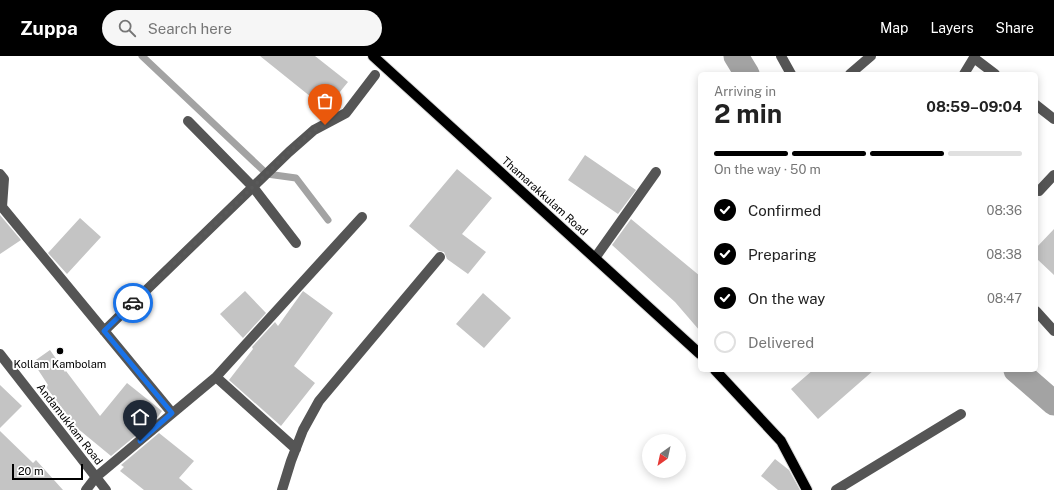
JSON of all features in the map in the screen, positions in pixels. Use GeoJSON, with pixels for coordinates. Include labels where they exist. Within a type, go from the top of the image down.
{"type":"FeatureCollection","features":[{"type":"Feature","properties":{"kind":"main road","name":"Thamarakkulam Road"},"geometry":{"type":"LineString","coordinates":[[373,56],[698,352]]}},
{"type":"Feature","properties":{"kind":"main road"},"geometry":{"type":"LineString","coordinates":[[716,372],[781,441],[806,490]]}},
{"type":"Feature","properties":{"kind":"street"},"geometry":{"type":"LineString","coordinates":[[781,56],[790,72]]}},
{"type":"Feature","properties":{"kind":"street"},"geometry":{"type":"LineString","coordinates":[[852,72],[871,56]]}},
{"type":"Feature","properties":{"kind":"street"},"geometry":{"type":"LineString","coordinates":[[965,72],[974,57],[992,72]]}},
{"type":"Feature","properties":{"kind":"street"},"geometry":{"type":"LineString","coordinates":[[104,331],[314,130],[346,113],[376,75]]}},
{"type":"Feature","properties":{"kind":"street"},"geometry":{"type":"LineString","coordinates":[[1038,107],[1054,119]]}},
{"type":"Feature","properties":{"kind":"street"},"geometry":{"type":"LineString","coordinates":[[188,121],[253,187],[296,244]]}},
{"type":"Feature","properties":{"kind":"street"},"geometry":{"type":"LineString","coordinates":[[595,258],[656,172]]}},
{"type":"Feature","properties":{"kind":"street"},"geometry":{"type":"LineString","coordinates":[[0,174],[4,179],[2,207],[172,413]]}},
{"type":"Feature","properties":{"kind":"street"},"geometry":{"type":"LineString","coordinates":[[1039,191],[1054,175]]}},
{"type":"Feature","properties":{"kind":"street"},"geometry":{"type":"LineString","coordinates":[[86,490],[96,477],[216,377],[362,217]]}},
{"type":"Feature","properties":{"kind":"street"},"geometry":{"type":"LineString","coordinates":[[282,490],[303,430],[319,401],[440,257]]}},
{"type":"Feature","properties":{"kind":"street"},"geometry":{"type":"LineString","coordinates":[[1038,313],[1054,331]]}},
{"type":"Feature","properties":{"kind":"street","name":"Andamukkam Road"},"geometry":{"type":"LineString","coordinates":[[0,354],[106,490]]}},
{"type":"Feature","properties":{"kind":"street"},"geometry":{"type":"LineString","coordinates":[[216,377],[296,449]]}},
{"type":"Feature","properties":{"kind":"street"},"geometry":{"type":"LineString","coordinates":[[836,490],[961,414]]}},
{"type":"Feature","properties":{"kind":"building"},"geometry":{"type":"Polygon","coordinates":[[[260,56],[315,56],[348,82],[326,109],[260,56]]]}},
{"type":"Feature","properties":{"kind":"building"},"geometry":{"type":"Polygon","coordinates":[[[585,155],[636,190],[618,214],[568,180],[585,155]]]}},
{"type":"Feature","properties":{"kind":"building"},"geometry":{"type":"Polygon","coordinates":[[[457,169],[492,198],[462,234],[486,252],[468,274],[447,259],[444,252],[439,251],[409,226],[457,169]]]}},
{"type":"Feature","properties":{"kind":"building"},"geometry":{"type":"Polygon","coordinates":[[[0,215],[21,240],[0,254],[0,215]]]}},
{"type":"Feature","properties":{"kind":"building"},"geometry":{"type":"Polygon","coordinates":[[[80,218],[101,237],[67,274],[48,253],[80,218]]]}},
{"type":"Feature","properties":{"kind":"building"},"geometry":{"type":"Polygon","coordinates":[[[631,219],[698,274],[698,329],[675,302],[612,245],[631,219]]]}},
{"type":"Feature","properties":{"kind":"building"},"geometry":{"type":"Polygon","coordinates":[[[1054,229],[1054,275],[1038,260],[1038,246],[1054,229]]]}},
{"type":"Feature","properties":{"kind":"building"},"geometry":{"type":"Polygon","coordinates":[[[245,291],[266,313],[243,338],[220,314],[245,291]]]}},
{"type":"Feature","properties":{"kind":"building"},"geometry":{"type":"Polygon","coordinates":[[[303,291],[333,313],[294,366],[315,383],[281,426],[229,380],[253,349],[252,347],[275,322],[278,326],[303,291]]]}},
{"type":"Feature","properties":{"kind":"building"},"geometry":{"type":"Polygon","coordinates":[[[483,293],[511,318],[484,348],[456,324],[483,293]]]}},
{"type":"Feature","properties":{"kind":"building"},"geometry":{"type":"Polygon","coordinates":[[[50,350],[65,372],[66,371],[100,416],[127,383],[162,411],[157,418],[111,456],[77,428],[46,387],[48,385],[33,362],[50,350]]]}},
{"type":"Feature","properties":{"kind":"building"},"geometry":{"type":"Polygon","coordinates":[[[811,372],[872,372],[818,419],[791,389],[811,372]]]}},
{"type":"Feature","properties":{"kind":"building"},"geometry":{"type":"Polygon","coordinates":[[[0,385],[22,406],[0,428],[0,385]]]}},
{"type":"Feature","properties":{"kind":"building"},"geometry":{"type":"Polygon","coordinates":[[[0,431],[33,463],[36,460],[63,490],[0,490],[0,431]]]}},
{"type":"Feature","properties":{"kind":"building"},"geometry":{"type":"Polygon","coordinates":[[[159,433],[194,461],[179,478],[193,490],[144,490],[120,471],[124,467],[121,465],[159,433]]]}},
{"type":"Feature","properties":{"kind":"building"},"geometry":{"type":"Polygon","coordinates":[[[775,459],[789,470],[800,490],[778,490],[761,476],[775,459]]]}},
{"type":"Feature","properties":{"kind":"waterway"},"geometry":{"type":"LineString","coordinates":[[142,56],[267,174],[296,178],[328,220]]}},
{"type":"Feature","properties":{"kind":"waterway"},"geometry":{"type":"LineString","coordinates":[[736,56],[746,72]]}},
{"type":"Feature","properties":{"kind":"waterway"},"geometry":{"type":"LineString","coordinates":[[1018,372],[1054,403]]}},
{"type":"Feature","properties":{"kind":"way so far"},"geometry":{"type":"LineString","coordinates":[[133,303],[289,152],[314,130],[325,125]]}},
{"type":"Feature","properties":{"kind":"place","name":"Kollam Kambolam"},"geometry":{"type":"Point","coordinates":[60,351]}},
{"type":"Feature","properties":{"kind":"route"},"geometry":{"type":"LineString","coordinates":[[133,303],[104,331],[172,413],[140,441]]}}]}
